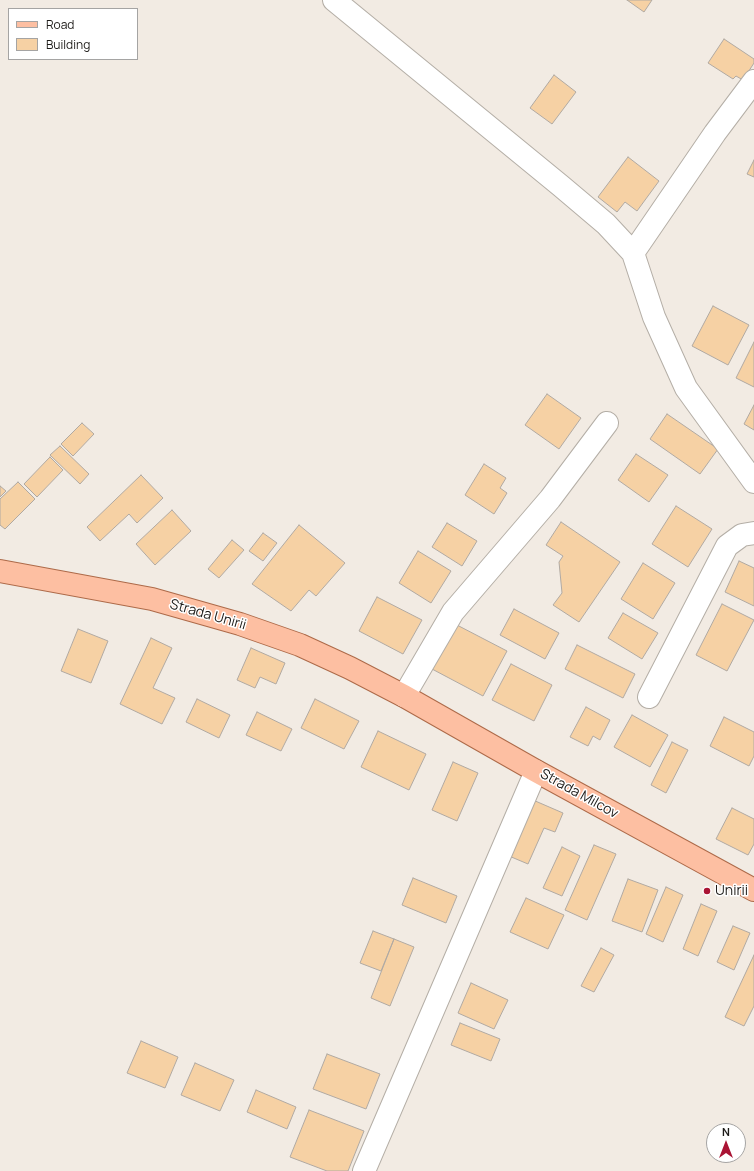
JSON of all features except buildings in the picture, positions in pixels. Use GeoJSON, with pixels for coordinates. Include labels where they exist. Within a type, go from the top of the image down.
{"type":"FeatureCollection","features":[{"type":"Feature","properties":{"kind":"main road","name":"Strada Unirii"},"geometry":{"type":"LineString","coordinates":[[0,571],[152,599],[240,624],[300,645],[350,668],[404,696]]}},
{"type":"Feature","properties":{"kind":"main road","name":"Strada Milcov"},"geometry":{"type":"LineString","coordinates":[[404,696],[536,771],[754,890]]}},
{"type":"Feature","properties":{"kind":"street"},"geometry":{"type":"LineString","coordinates":[[334,0],[562,186],[606,224],[633,253],[654,317],[686,388],[754,482]]}},
{"type":"Feature","properties":{"kind":"street"},"geometry":{"type":"LineString","coordinates":[[633,253],[715,133],[754,81]]}},
{"type":"Feature","properties":{"kind":"street"},"geometry":{"type":"LineString","coordinates":[[404,696],[453,612],[550,499],[607,423]]}},
{"type":"Feature","properties":{"kind":"street"},"geometry":{"type":"LineString","coordinates":[[649,697],[727,546],[742,535],[754,533]]}},
{"type":"Feature","properties":{"kind":"street"},"geometry":{"type":"LineString","coordinates":[[364,1171],[536,771]]}},
{"type":"Feature","properties":{"kind":"place","name":"Unirii"},"geometry":{"type":"Point","coordinates":[707,891]}}]}
